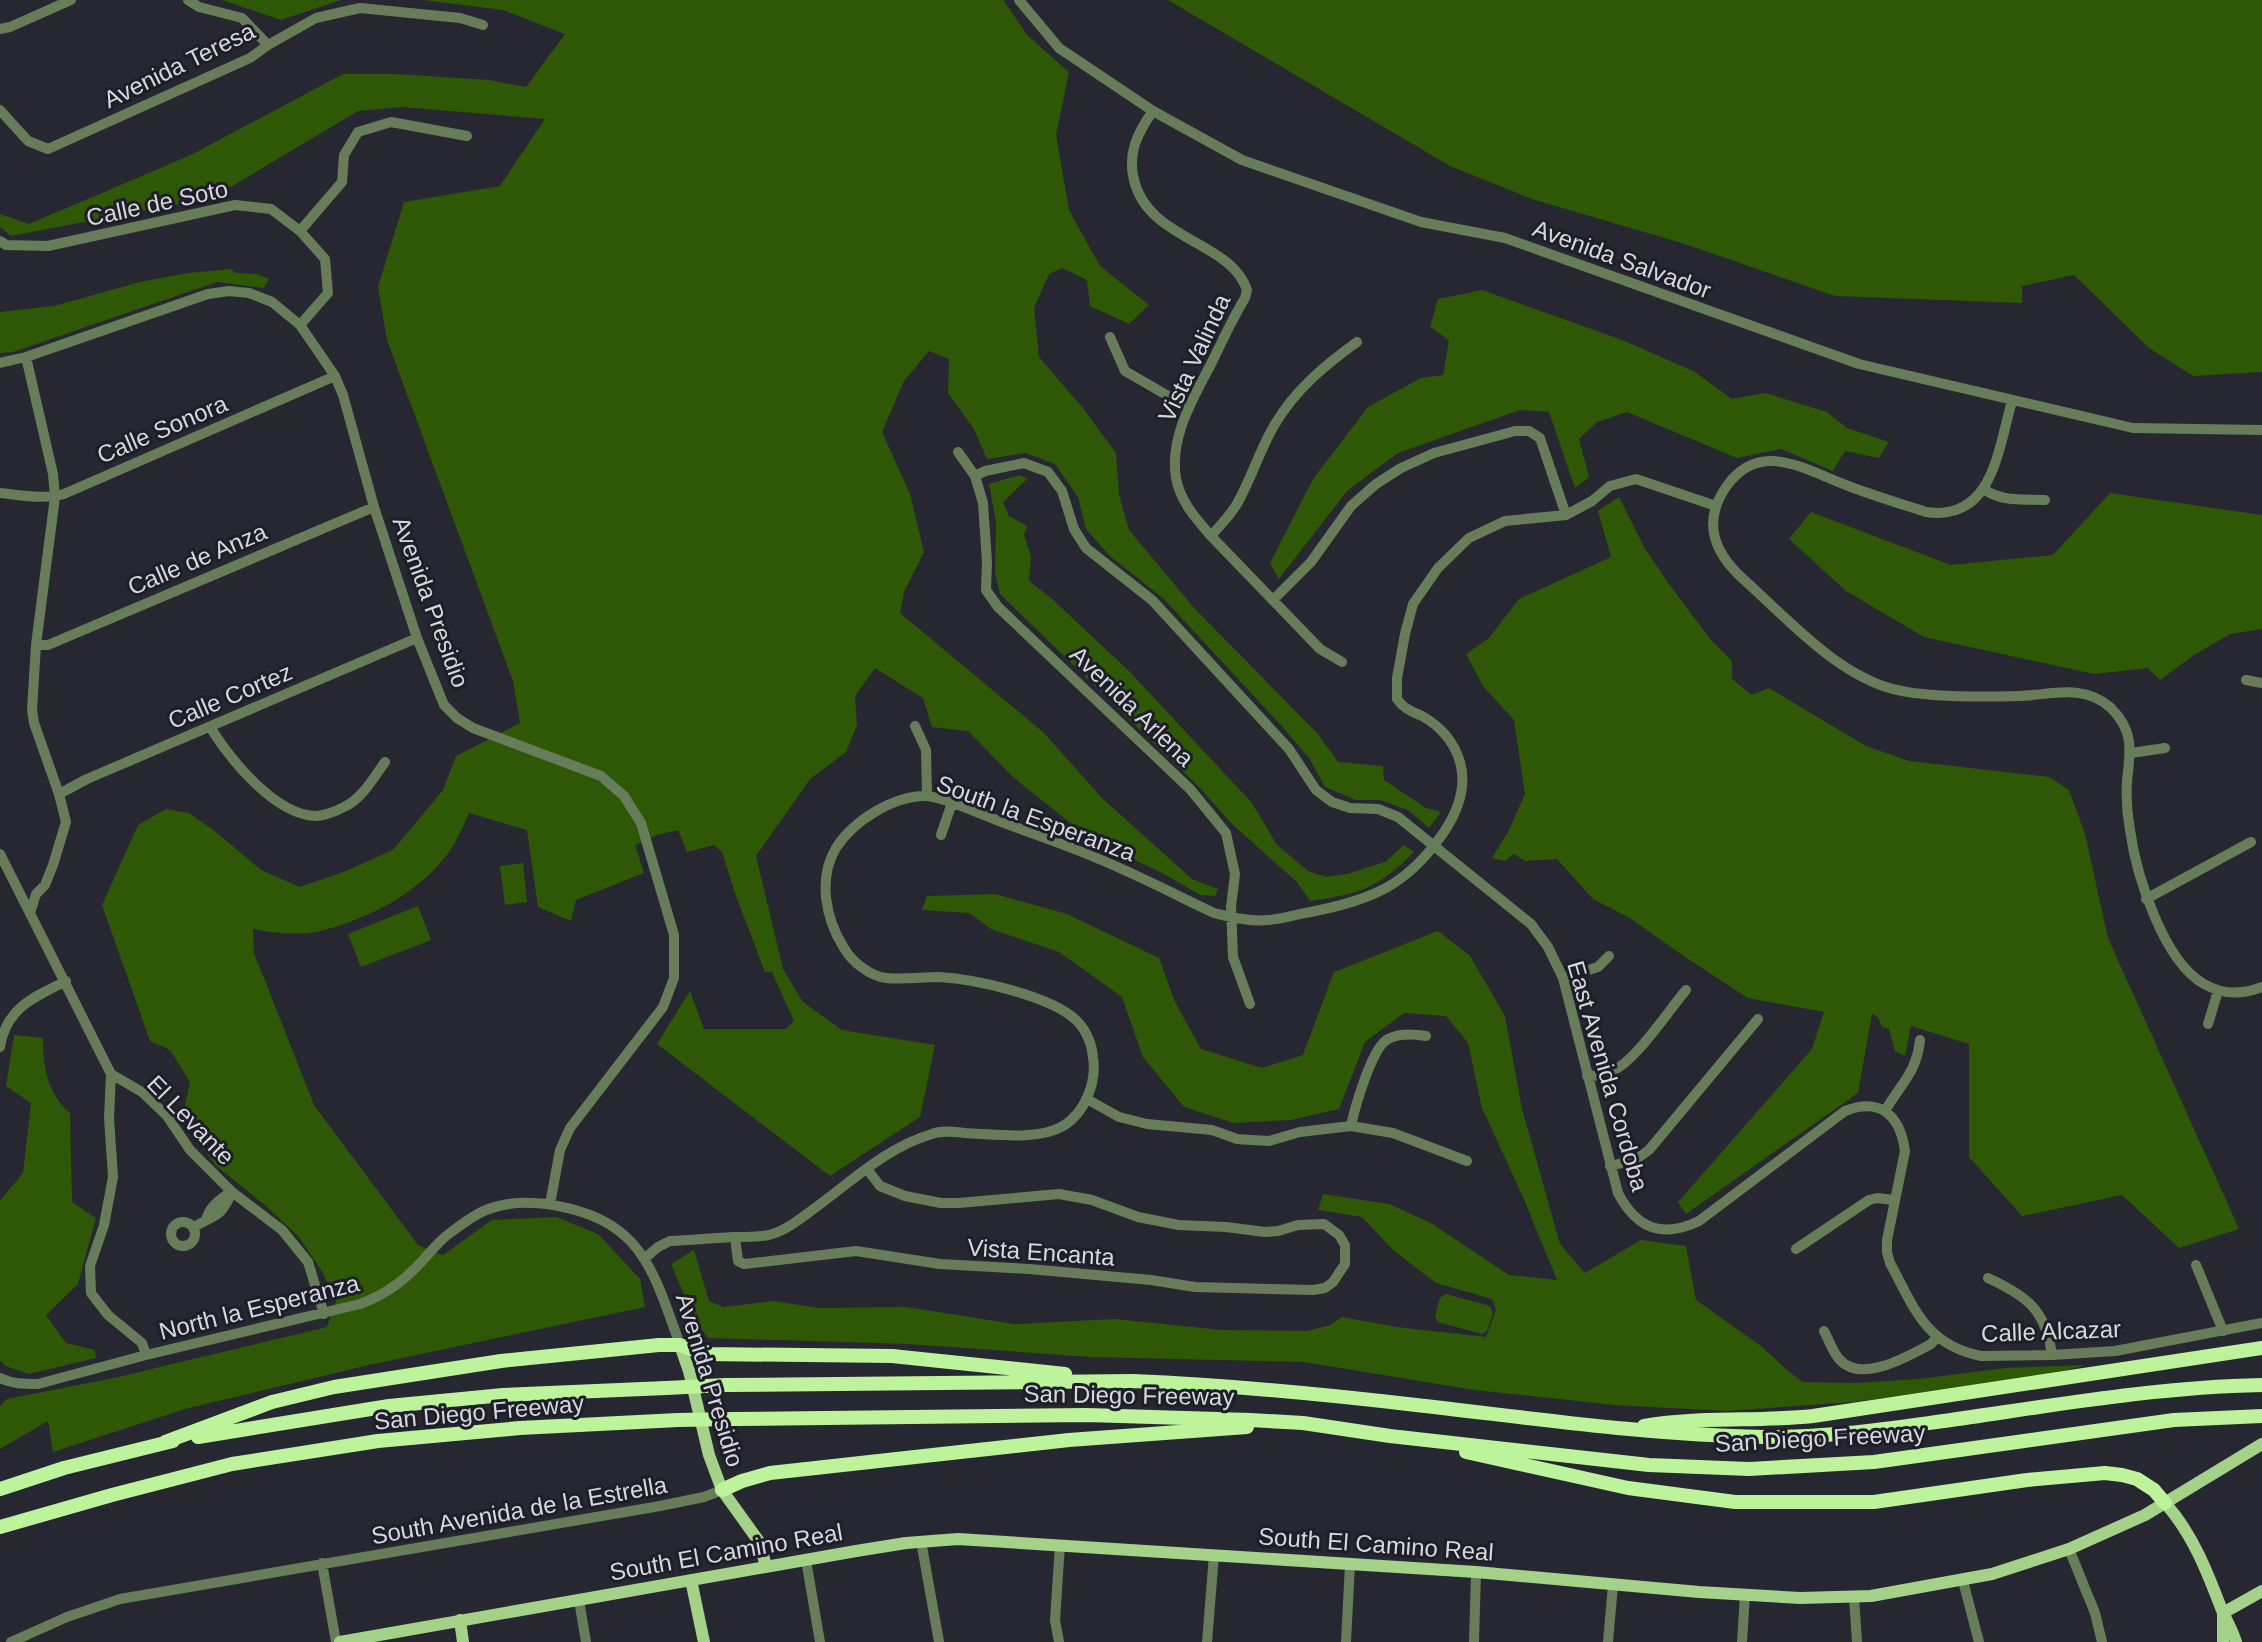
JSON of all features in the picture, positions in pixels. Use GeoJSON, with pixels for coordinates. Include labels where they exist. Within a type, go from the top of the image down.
{"type":"FeatureCollection","features":[{"type":"Feature","properties":{"kind":"highway"},"geometry":{"type":"LineString","coordinates":[[165,1442],[272,1402],[334,1387],[501,1361],[659,1345],[680,1345],[705,1354],[892,1356],[1133,1381]]}},
{"type":"Feature","properties":{"kind":"highway"},"geometry":{"type":"LineString","coordinates":[[1624,1429],[1674,1420],[1765,1420],[1813,1416],[2262,1348]]}},
{"type":"Feature","properties":{"kind":"highway","name":"San Diego Freeway"},"geometry":{"type":"LineString","coordinates":[[0,1489],[64,1468],[165,1442],[389,1406],[503,1395],[726,1385],[1133,1381],[1191,1383],[1400,1403],[1624,1429],[1767,1437],[1857,1433],[2170,1390],[2262,1385]]}},
{"type":"Feature","properties":{"kind":"highway","name":"San Diego Freeway"},"geometry":{"type":"LineString","coordinates":[[0,1527],[232,1464],[364,1443],[520,1428],[678,1420],[1166,1416],[1303,1423],[1390,1436],[1649,1465],[1749,1469],[1874,1462],[2174,1420],[2262,1416]]}},
{"type":"Feature","properties":{"kind":"highway"},"geometry":{"type":"LineString","coordinates":[[722,1490],[770,1473],[1069,1440],[1303,1423]]}},
{"type":"Feature","properties":{"kind":"highway"},"geometry":{"type":"LineString","coordinates":[[1390,1436],[1628,1488],[1735,1502],[1874,1502],[2027,1480],[2105,1473],[2137,1479],[2154,1490],[2165,1503]]}},
{"type":"Feature","properties":{"kind":"main road","name":"Avenida Presidio"},"geometry":{"type":"LineString","coordinates":[[680,1345],[709,1455],[722,1490],[760,1543],[766,1567]]}},
{"type":"Feature","properties":{"kind":"main road","name":"South El Camino Real"},"geometry":{"type":"LineString","coordinates":[[338,1642],[806,1560],[921,1541],[958,1539],[1476,1572],[1745,1595],[1800,1598],[1884,1594],[1992,1574],[2069,1549],[2145,1515],[2262,1444]]}},
{"type":"Feature","properties":{"kind":"main road"},"geometry":{"type":"LineString","coordinates":[[2165,1503],[2177,1516],[2193,1544],[2236,1642]]}},
{"type":"Feature","properties":{"kind":"main road"},"geometry":{"type":"LineString","coordinates":[[691,1580],[704,1642]]}},
{"type":"Feature","properties":{"kind":"main road"},"geometry":{"type":"LineString","coordinates":[[2223,1613],[2262,1591]]}},
{"type":"Feature","properties":{"kind":"main road"},"geometry":{"type":"LineString","coordinates":[[2223,1613],[2223,1642]]}},
{"type":"Feature","properties":{"kind":"main road"},"geometry":{"type":"LineString","coordinates":[[460,1620],[463,1642]]}},
{"type":"Feature","properties":{"kind":"street"},"geometry":{"type":"LineString","coordinates":[[0,29],[71,0]]}},
{"type":"Feature","properties":{"kind":"street"},"geometry":{"type":"LineString","coordinates":[[188,0],[199,7],[242,18],[268,45]]}},
{"type":"Feature","properties":{"kind":"street","name":"Avenida Salvador"},"geometry":{"type":"LineString","coordinates":[[1019,0],[1059,48],[1153,111],[1242,160],[1421,222],[1505,238],[1859,364],[2133,428],[2262,430]]}},
{"type":"Feature","properties":{"kind":"street","name":"Avenida Teresa"},"geometry":{"type":"LineString","coordinates":[[0,110],[28,141],[48,149],[250,58],[316,18],[360,8],[460,18],[483,25]]}},
{"type":"Feature","properties":{"kind":"street","name":"Vista Valinda"},"geometry":{"type":"LineString","coordinates":[[1153,111],[1136,137],[1132,153],[1136,191],[1147,209],[1166,225],[1238,272],[1247,290],[1189,408],[1177,443],[1176,477],[1181,496],[1211,536],[1320,649],[1342,662]]}},
{"type":"Feature","properties":{"kind":"street"},"geometry":{"type":"LineString","coordinates":[[300,231],[342,182],[344,155],[358,132],[391,122],[467,136]]}},
{"type":"Feature","properties":{"kind":"street","name":"Calle de Soto"},"geometry":{"type":"LineString","coordinates":[[0,241],[6,245],[48,246],[235,205],[271,209],[300,231],[325,259],[328,293],[300,325]]}},
{"type":"Feature","properties":{"kind":"street","name":"Avenida Presidio"},"geometry":{"type":"LineString","coordinates":[[0,363],[26,357],[208,294],[229,291],[249,293],[272,302],[300,325],[335,376],[343,395],[374,507],[417,638],[444,705],[473,728],[601,776],[624,796],[641,823],[674,935],[674,978],[663,1007],[570,1128],[560,1150],[550,1204],[603,1222],[625,1236],[644,1259],[666,1303],[680,1345]]}},
{"type":"Feature","properties":{"kind":"street"},"geometry":{"type":"LineString","coordinates":[[1110,337],[1125,371],[1189,408]]}},
{"type":"Feature","properties":{"kind":"street"},"geometry":{"type":"LineString","coordinates":[[1211,536],[1238,504],[1274,424],[1295,394],[1323,367],[1357,342]]}},
{"type":"Feature","properties":{"kind":"street"},"geometry":{"type":"LineString","coordinates":[[26,357],[53,474],[55,497],[36,645],[32,710],[66,822],[53,865],[45,885],[36,894],[30,913]]}},
{"type":"Feature","properties":{"kind":"street","name":"Calle Sonora"},"geometry":{"type":"LineString","coordinates":[[0,493],[55,497],[335,376]]}},
{"type":"Feature","properties":{"kind":"street"},"geometry":{"type":"LineString","coordinates":[[2012,401],[1990,478],[1967,506],[1954,512],[1926,512],[1850,487],[1789,462],[1773,460],[1742,470],[1727,486],[1716,506],[1715,538],[1725,561],[1837,663],[1862,678],[1890,688],[1930,694],[2020,696],[2063,691],[2082,692],[2101,701],[2120,719],[2128,734],[2131,753],[2127,784],[2130,833],[2146,899],[2181,962],[2191,975],[2218,991],[2246,993],[2262,987]]}},
{"type":"Feature","properties":{"kind":"street"},"geometry":{"type":"LineString","coordinates":[[1273,600],[1311,562],[1351,506],[1376,484],[1434,453],[1515,431],[1529,431],[1540,438],[1566,515],[1592,501],[1610,486],[1636,479],[1716,506]]}},
{"type":"Feature","properties":{"kind":"street","name":"Avenida Arlena"},"geometry":{"type":"LineString","coordinates":[[958,452],[975,476],[983,503],[986,590],[998,607],[1190,789],[1226,833],[1235,874],[1231,917],[1233,957],[1250,1004]]}},
{"type":"Feature","properties":{"kind":"street","name":"East Avenida Cordoba"},"geometry":{"type":"LineString","coordinates":[[975,476],[1024,463],[1048,472],[1062,491],[1074,529],[1086,548],[1152,600],[1289,749],[1316,790],[1332,802],[1350,808],[1378,809],[1398,817],[1531,924],[1548,947],[1563,978],[1618,1193],[1627,1210],[1640,1222],[1654,1228],[1685,1228],[1716,1209],[1845,1111],[1861,1105],[1885,1111]]}},
{"type":"Feature","properties":{"kind":"street"},"geometry":{"type":"LineString","coordinates":[[1984,489],[1991,495],[2006,498],[2045,500]]}},
{"type":"Feature","properties":{"kind":"street","name":"Calle de Anza"},"geometry":{"type":"LineString","coordinates":[[36,645],[48,645],[374,507]]}},
{"type":"Feature","properties":{"kind":"street","name":"South la Esperanza"},"geometry":{"type":"LineString","coordinates":[[1087,1099],[1094,1076],[1093,1056],[1089,1040],[1069,1014],[1030,997],[964,979],[886,978],[859,966],[845,950],[834,928],[824,884],[828,863],[838,844],[874,811],[890,803],[927,796],[1096,858],[1214,913],[1231,917],[1267,921],[1375,895],[1396,883],[1434,846],[1460,803],[1460,763],[1448,737],[1436,725],[1406,709],[1397,699],[1397,678],[1413,604],[1438,568],[1469,538],[1505,521],[1566,515]]}},
{"type":"Feature","properties":{"kind":"street","name":"Calle Cortez"},"geometry":{"type":"LineString","coordinates":[[59,794],[87,779],[417,638]]}},
{"type":"Feature","properties":{"kind":"street"},"geometry":{"type":"LineString","coordinates":[[2246,680],[2262,683]]}},
{"type":"Feature","properties":{"kind":"street"},"geometry":{"type":"LineString","coordinates":[[915,726],[926,750],[927,796]]}},
{"type":"Feature","properties":{"kind":"street"},"geometry":{"type":"LineString","coordinates":[[210,727],[261,791],[292,810],[316,816],[347,807],[370,784],[385,762]]}},
{"type":"Feature","properties":{"kind":"street"},"geometry":{"type":"LineString","coordinates":[[2131,753],[2165,748]]}},
{"type":"Feature","properties":{"kind":"street"},"geometry":{"type":"LineString","coordinates":[[941,835],[952,803]]}},
{"type":"Feature","properties":{"kind":"street"},"geometry":{"type":"LineString","coordinates":[[2146,899],[2251,842]]}},
{"type":"Feature","properties":{"kind":"street","name":"El Levante"},"geometry":{"type":"LineString","coordinates":[[0,854],[3,868],[66,981],[111,1074],[142,1092],[167,1116],[190,1150],[232,1192],[282,1230],[308,1262],[324,1314]]}},
{"type":"Feature","properties":{"kind":"street"},"geometry":{"type":"LineString","coordinates":[[1563,978],[1598,967],[1609,956]]}},
{"type":"Feature","properties":{"kind":"street"},"geometry":{"type":"LineString","coordinates":[[0,1047],[8,1021],[24,1003],[66,981]]}},
{"type":"Feature","properties":{"kind":"street"},"geometry":{"type":"LineString","coordinates":[[1587,1076],[1614,1071],[1627,1062],[1686,990]]}},
{"type":"Feature","properties":{"kind":"street"},"geometry":{"type":"LineString","coordinates":[[2208,1024],[2218,991]]}},
{"type":"Feature","properties":{"kind":"street"},"geometry":{"type":"LineString","coordinates":[[1610,1166],[1635,1160],[1649,1150],[1758,1019]]}},
{"type":"Feature","properties":{"kind":"street"},"geometry":{"type":"LineString","coordinates":[[1351,1126],[1375,1053],[1386,1039],[1409,1034],[1426,1036]]}},
{"type":"Feature","properties":{"kind":"street"},"geometry":{"type":"LineString","coordinates":[[1824,1331],[1840,1361],[1855,1368],[1882,1368],[1931,1344],[1937,1337],[1925,1326],[1887,1252],[1905,1151],[1898,1123],[1885,1111],[1913,1068],[1920,1040]]}},
{"type":"Feature","properties":{"kind":"street"},"geometry":{"type":"LineString","coordinates":[[111,1074],[109,1118],[113,1177],[104,1225],[90,1266],[91,1293],[108,1315],[142,1343],[146,1355]]}},
{"type":"Feature","properties":{"kind":"street"},"geometry":{"type":"LineString","coordinates":[[111,1098],[123,1088],[133,1086]]}},
{"type":"Feature","properties":{"kind":"street"},"geometry":{"type":"LineString","coordinates":[[644,1259],[670,1241],[771,1235],[911,1140],[938,1132],[1024,1135],[1050,1132],[1074,1117],[1087,1099],[1119,1117],[1147,1124],[1212,1130],[1237,1139],[1269,1141],[1300,1132],[1351,1126],[1393,1133],[1467,1161]]}},
{"type":"Feature","properties":{"kind":"street","name":"Vista Encanta"},"geometry":{"type":"LineString","coordinates":[[735,1237],[738,1261],[744,1264],[856,1251],[940,1264],[1029,1269],[1239,1289],[1325,1288],[1345,1264],[1345,1245],[1339,1235],[1324,1224],[1298,1225],[1265,1232],[1179,1225],[1138,1217],[1092,1200],[1059,1194],[941,1203],[905,1196],[880,1186],[867,1169]]}},
{"type":"Feature","properties":{"kind":"street"},"geometry":{"type":"LineString","coordinates":[[194,1227],[214,1219],[225,1207],[232,1192]]}},
{"type":"Feature","properties":{"kind":"street"},"geometry":{"type":"LineString","coordinates":[[1796,1249],[1869,1200],[1894,1200]]}},
{"type":"Feature","properties":{"kind":"street","name":"North la Esperanza"},"geometry":{"type":"LineString","coordinates":[[2,1382],[38,1384],[146,1355],[324,1314],[378,1297],[413,1272],[446,1235],[487,1210],[517,1203],[550,1204]]}},
{"type":"Feature","properties":{"kind":"street"},"geometry":{"type":"LineString","coordinates":[[2196,1265],[2223,1331]]}},
{"type":"Feature","properties":{"kind":"street"},"geometry":{"type":"LineString","coordinates":[[1988,1278],[2031,1302],[2044,1325],[2052,1355]]}},
{"type":"Feature","properties":{"kind":"street","name":"Calle Alcazar"},"geometry":{"type":"LineString","coordinates":[[1937,1337],[1970,1354],[1981,1356],[2052,1355],[2115,1351],[2262,1323]]}},
{"type":"Feature","properties":{"kind":"street","name":"South Avenida de la Estrella"},"geometry":{"type":"LineString","coordinates":[[11,1642],[67,1617],[120,1599],[660,1506],[722,1490]]}},
{"type":"Feature","properties":{"kind":"street"},"geometry":{"type":"LineString","coordinates":[[921,1541],[939,1642]]}},
{"type":"Feature","properties":{"kind":"street"},"geometry":{"type":"LineString","coordinates":[[1059,1642],[1055,1620],[1060,1545]]}},
{"type":"Feature","properties":{"kind":"street"},"geometry":{"type":"LineString","coordinates":[[2069,1549],[2095,1613],[2102,1642]]}},
{"type":"Feature","properties":{"kind":"street"},"geometry":{"type":"LineString","coordinates":[[1207,1642],[1214,1555]]}},
{"type":"Feature","properties":{"kind":"street"},"geometry":{"type":"LineString","coordinates":[[806,1560],[820,1642]]}},
{"type":"Feature","properties":{"kind":"street"},"geometry":{"type":"LineString","coordinates":[[322,1563],[338,1642]]}},
{"type":"Feature","properties":{"kind":"street"},"geometry":{"type":"LineString","coordinates":[[1346,1642],[1350,1564]]}},
{"type":"Feature","properties":{"kind":"street"},"geometry":{"type":"LineString","coordinates":[[1474,1642],[1476,1572]]}},
{"type":"Feature","properties":{"kind":"street"},"geometry":{"type":"LineString","coordinates":[[1963,1581],[1979,1642]]}},
{"type":"Feature","properties":{"kind":"street"},"geometry":{"type":"LineString","coordinates":[[1608,1642],[1613,1585]]}},
{"type":"Feature","properties":{"kind":"street"},"geometry":{"type":"LineString","coordinates":[[1742,1642],[1745,1595]]}},
{"type":"Feature","properties":{"kind":"street"},"geometry":{"type":"LineString","coordinates":[[1854,1597],[1857,1642]]}},
{"type":"Feature","properties":{"kind":"street"},"geometry":{"type":"LineString","coordinates":[[579,1600],[586,1642]]}},
{"type":"Feature","properties":{"kind":"green space"},"geometry":{"type":"Polygon","coordinates":[[[222,0],[341,0],[281,20],[222,0]]]}},
{"type":"Feature","properties":{"kind":"green space"},"geometry":{"type":"Polygon","coordinates":[[[423,0],[1003,0],[1028,36],[1069,72],[1056,135],[1069,210],[1100,266],[1149,305],[1129,324],[1090,306],[1087,280],[1062,268],[1049,274],[1034,308],[1039,357],[1116,453],[1119,495],[1129,530],[1196,610],[1317,733],[1338,762],[1383,766],[1384,780],[1426,808],[1441,812],[1429,828],[1408,810],[1380,800],[1356,800],[1325,787],[1309,758],[1280,724],[1164,599],[1110,556],[1086,529],[1078,497],[1055,464],[1026,453],[987,459],[974,429],[948,393],[949,359],[929,351],[904,381],[882,432],[910,494],[924,552],[904,592],[900,613],[1043,732],[1103,799],[1192,879],[1218,889],[1215,896],[1200,895],[1099,843],[1013,777],[968,731],[932,727],[923,698],[875,668],[855,696],[857,725],[846,752],[810,779],[756,856],[783,969],[803,1002],[842,1030],[935,1045],[920,1117],[830,1176],[657,1044],[690,991],[704,1029],[786,1029],[794,1021],[772,972],[765,972],[722,852],[714,845],[687,852],[678,830],[635,845],[644,873],[576,900],[571,921],[538,907],[527,830],[469,813],[441,862],[412,889],[358,919],[320,931],[286,933],[253,929],[254,953],[314,1105],[418,1245],[443,1255],[492,1220],[556,1217],[598,1234],[640,1279],[645,1307],[369,1365],[185,1409],[53,1452],[48,1421],[0,1449],[0,1406],[7,1399],[114,1378],[327,1327],[336,1301],[323,1273],[299,1237],[215,1165],[182,1119],[190,1082],[170,1050],[150,1041],[102,905],[138,825],[166,809],[189,813],[261,870],[300,887],[346,871],[393,850],[443,790],[456,756],[520,723],[513,681],[387,340],[378,287],[404,202],[500,186],[545,119],[402,107],[358,111],[214,197],[11,236],[0,227],[0,214],[29,224],[191,155],[343,74],[489,80],[526,87],[565,34],[503,10],[423,0]]]}},
{"type":"Feature","properties":{"kind":"green space"},"geometry":{"type":"Polygon","coordinates":[[[1168,0],[2262,0],[2262,372],[2193,376],[2149,348],[2074,275],[2022,286],[2022,303],[1835,296],[1685,244],[1532,199],[1450,166],[1168,0]]]}},
{"type":"Feature","properties":{"kind":"green space"},"geometry":{"type":"Polygon","coordinates":[[[232,269],[235,273],[257,274],[269,279],[264,288],[217,282],[13,352],[0,353],[0,312],[54,306],[140,282],[188,273],[232,269]]]}},
{"type":"Feature","properties":{"kind":"green space"},"geometry":{"type":"Polygon","coordinates":[[[1482,290],[1625,341],[1695,372],[1732,399],[1765,393],[1827,412],[1847,428],[1889,442],[1879,458],[1845,451],[1833,471],[1781,449],[1737,458],[1627,412],[1597,422],[1579,439],[1589,477],[1575,488],[1549,412],[1520,410],[1398,453],[1347,491],[1279,579],[1270,563],[1313,479],[1368,407],[1421,378],[1443,375],[1449,340],[1430,327],[1438,299],[1482,290]]]}},
{"type":"Feature","properties":{"kind":"green space"},"geometry":{"type":"Polygon","coordinates":[[[1020,475],[1027,479],[1003,502],[1009,516],[1027,526],[1024,535],[1031,556],[1029,581],[1129,671],[1252,803],[1277,845],[1308,871],[1326,877],[1385,862],[1404,845],[1414,852],[1367,888],[1310,901],[1297,882],[1232,824],[1200,788],[1000,594],[995,573],[996,522],[989,484],[1020,475]]]}},
{"type":"Feature","properties":{"kind":"green space"},"geometry":{"type":"Polygon","coordinates":[[[2110,493],[2262,515],[2262,629],[2230,634],[2160,680],[2148,668],[2094,674],[1924,637],[1846,591],[1789,539],[1811,512],[1951,565],[2053,555],[2110,493]]]}},
{"type":"Feature","properties":{"kind":"green space"},"geometry":{"type":"Polygon","coordinates":[[[1619,497],[1644,547],[1669,584],[1710,639],[1732,661],[1732,679],[1752,695],[1769,688],[1866,746],[1909,761],[2049,777],[2069,790],[2085,834],[2108,938],[2239,1229],[2179,1248],[2122,1195],[2022,1216],[1969,1157],[1969,1044],[1911,1026],[1905,1056],[1895,1051],[1889,1029],[1882,1027],[1878,1017],[1872,1014],[1858,1093],[1686,1214],[1678,1202],[1812,1049],[1824,1012],[1748,998],[1630,918],[1593,899],[1557,859],[1525,861],[1514,854],[1505,861],[1492,858],[1525,794],[1514,720],[1483,686],[1466,654],[1489,638],[1519,599],[1611,557],[1598,511],[1619,497]]]}},
{"type":"Feature","properties":{"kind":"green space"},"geometry":{"type":"Polygon","coordinates":[[[523,863],[527,902],[505,905],[500,866],[523,863]]]}},
{"type":"Feature","properties":{"kind":"green space"},"geometry":{"type":"Polygon","coordinates":[[[995,894],[1067,914],[1159,958],[1175,1002],[1201,1049],[1262,1068],[1303,1055],[1334,972],[1438,931],[1470,956],[1505,1016],[1522,1109],[1560,1244],[1585,1273],[1641,1240],[1686,1246],[1696,1300],[1761,1346],[1803,1382],[1856,1383],[2006,1368],[2086,1365],[2048,1375],[1853,1402],[1727,1411],[1615,1405],[1475,1390],[1304,1362],[1090,1357],[909,1344],[708,1338],[696,1322],[671,1264],[694,1250],[709,1301],[723,1307],[774,1301],[818,1308],[906,1307],[1014,1324],[1115,1319],[1222,1330],[1307,1331],[1330,1325],[1342,1317],[1486,1337],[1496,1310],[1492,1299],[1436,1283],[1393,1250],[1362,1217],[1318,1210],[1323,1194],[1389,1204],[1431,1223],[1509,1275],[1557,1280],[1482,1108],[1468,1043],[1446,1016],[1404,1013],[1365,1042],[1339,1109],[1291,1120],[1234,1123],[1184,1107],[1143,1057],[1122,997],[1059,952],[991,929],[969,913],[922,910],[927,896],[995,894]]]}},
{"type":"Feature","properties":{"kind":"green space"},"geometry":{"type":"Polygon","coordinates":[[[418,906],[431,940],[361,967],[348,934],[418,906]]]}},
{"type":"Feature","properties":{"kind":"green space"},"geometry":{"type":"Polygon","coordinates":[[[14,1035],[43,1038],[51,1088],[70,1113],[72,1202],[96,1218],[78,1284],[46,1315],[66,1343],[95,1350],[96,1358],[29,1374],[5,1366],[0,1360],[0,1201],[23,1173],[31,1103],[6,1086],[14,1035]]]}},
{"type":"Feature","properties":{"kind":"green space"},"geometry":{"type":"Polygon","coordinates":[[[1446,1294],[1490,1306],[1493,1313],[1487,1331],[1482,1334],[1438,1322],[1435,1316],[1440,1298],[1446,1294]]]}}]}
